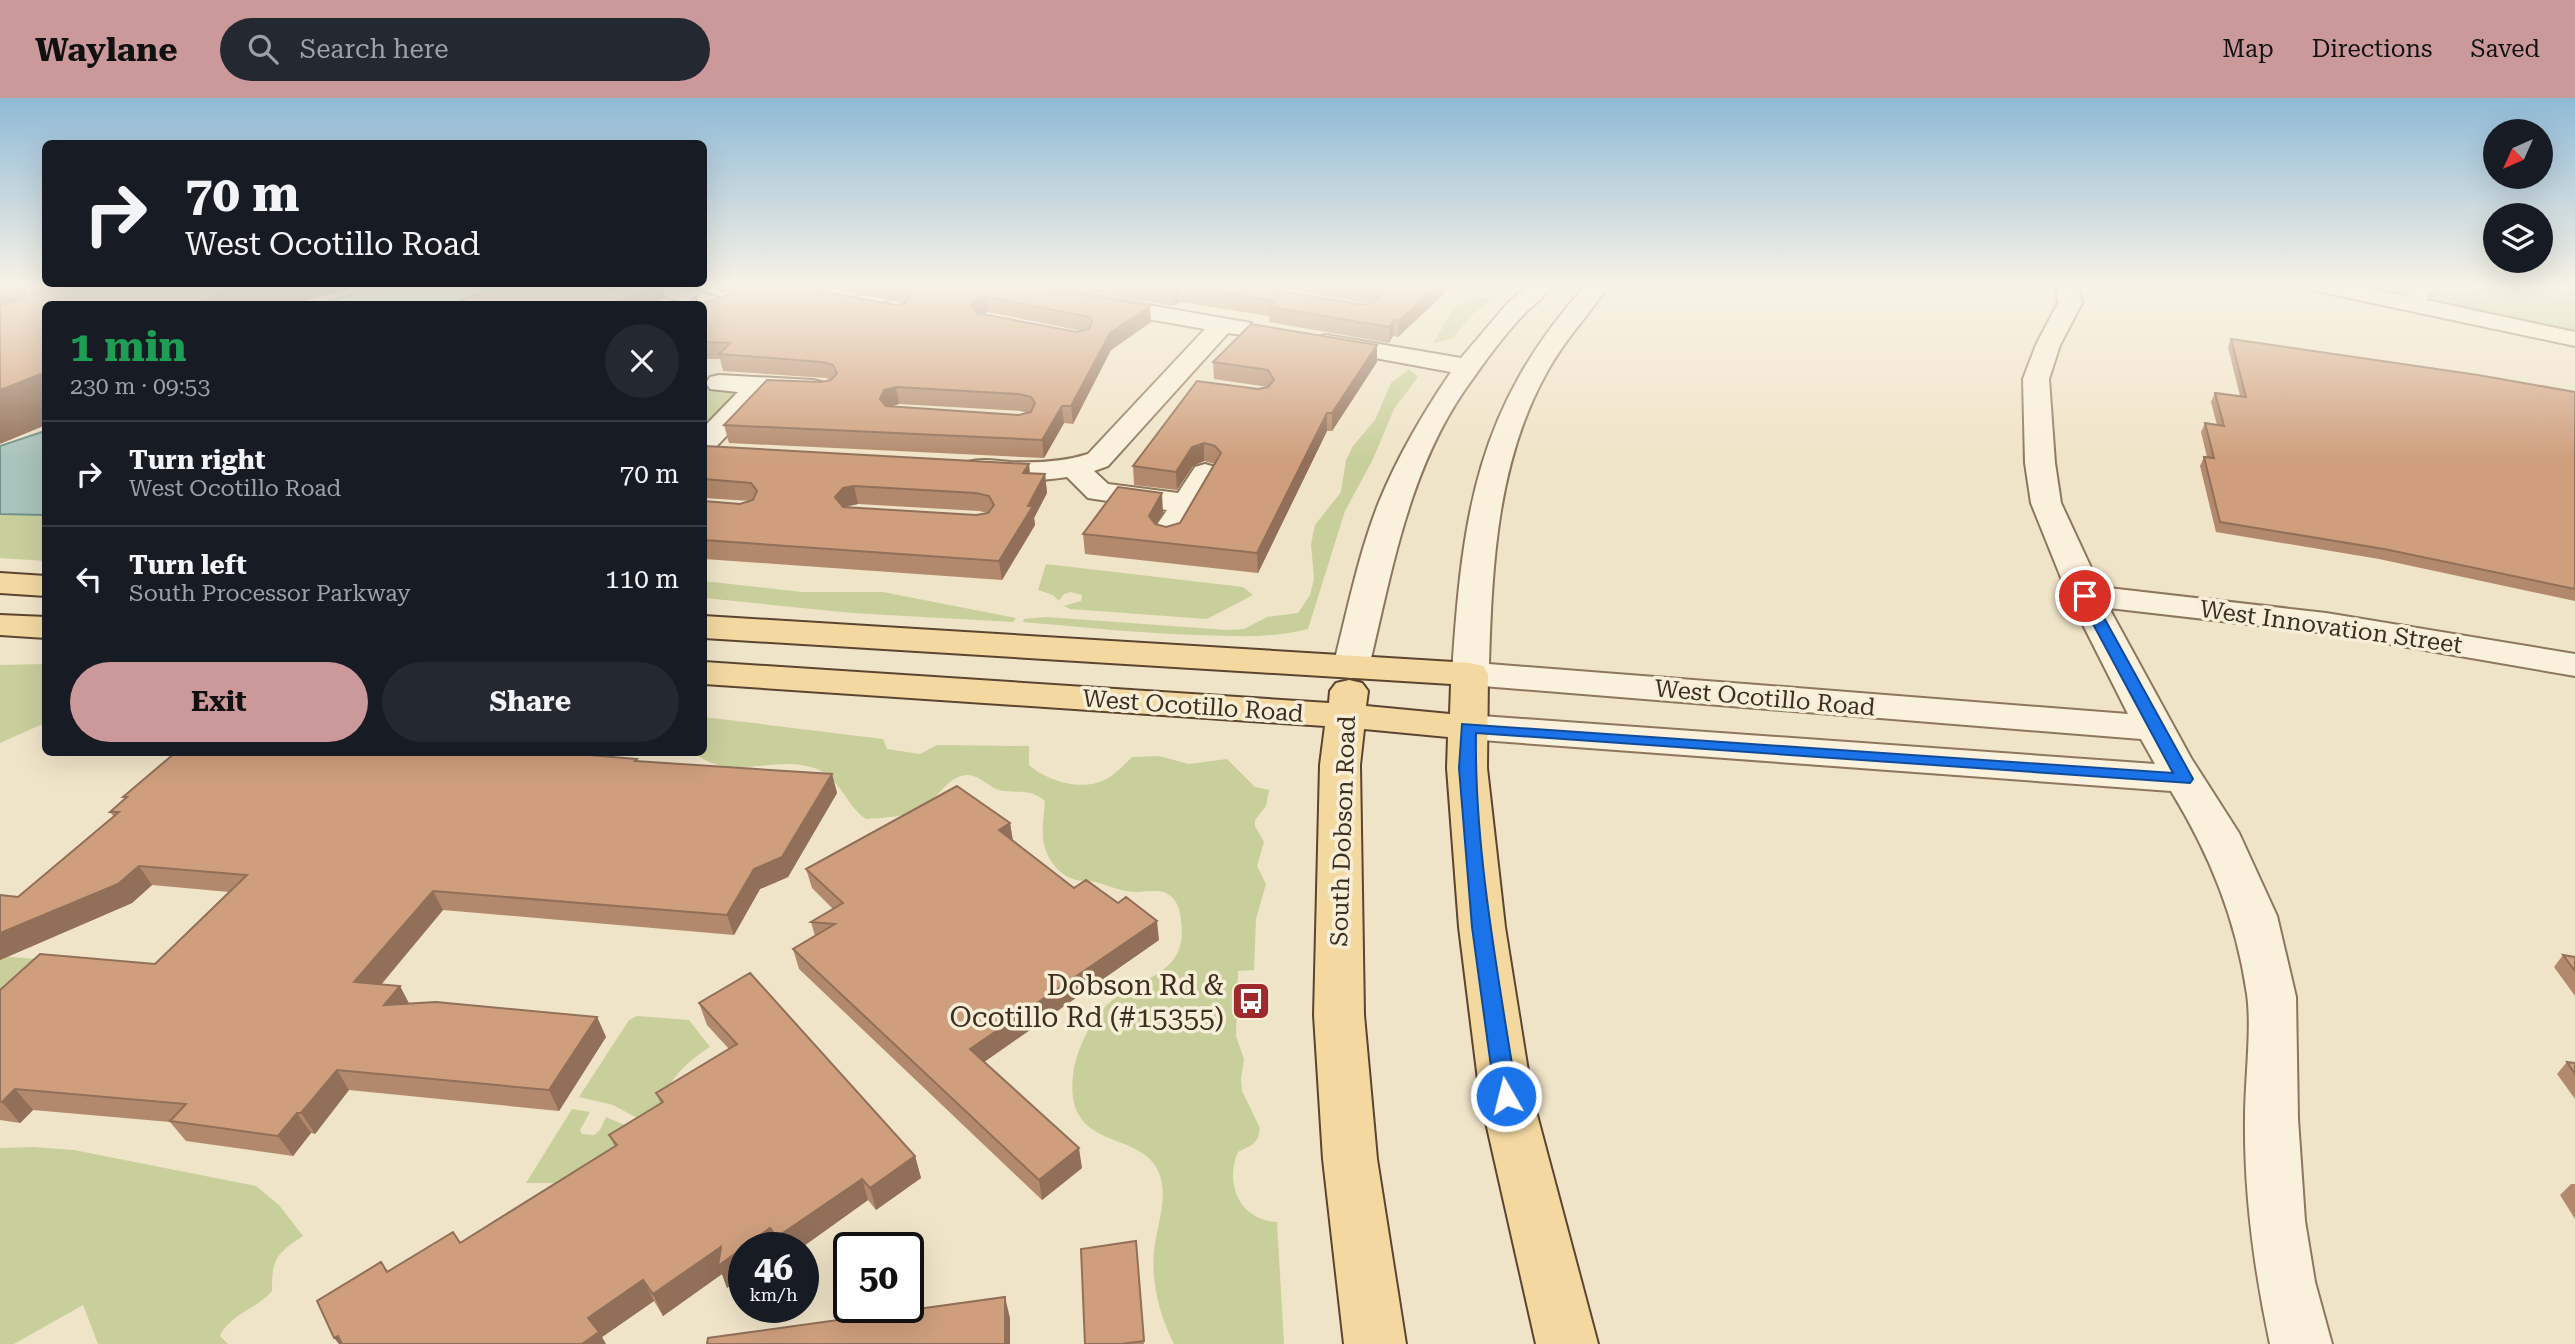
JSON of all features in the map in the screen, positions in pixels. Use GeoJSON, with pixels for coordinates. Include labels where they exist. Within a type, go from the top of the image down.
{"type":"FeatureCollection","features":[{"type":"Feature","properties":{"kind":"main road"},"geometry":{"type":"LineString","coordinates":[[0,583],[42,586]]}},
{"type":"Feature","properties":{"kind":"main road"},"geometry":{"type":"LineString","coordinates":[[0,625],[42,628]]}},
{"type":"Feature","properties":{"kind":"main road","name":"West Ocotillo Road"},"geometry":{"type":"LineString","coordinates":[[707,626],[1470,674]]}},
{"type":"Feature","properties":{"kind":"main road","name":"South Dobson Road"},"geometry":{"type":"LineString","coordinates":[[1350,667],[1340,792],[1339,1015],[1350,1159],[1375,1344]]}},
{"type":"Feature","properties":{"kind":"main road","name":"West Ocotillo Road"},"geometry":{"type":"LineString","coordinates":[[707,673],[1347,716],[1468,727]]}},
{"type":"Feature","properties":{"kind":"main road"},"geometry":{"type":"LineString","coordinates":[[1470,674],[1467,768],[1482,927],[1506,1096],[1567,1344]]}},
{"type":"Feature","properties":{"kind":"street"},"geometry":{"type":"LineString","coordinates":[[948,467],[1052,472],[1076,469],[1098,460],[1182,385],[1210,343]]}},
{"type":"Feature","properties":{"kind":"street"},"geometry":{"type":"LineString","coordinates":[[1335,343],[1469,367]]}},
{"type":"Feature","properties":{"kind":"street","name":"South Dobson Road"},"geometry":{"type":"LineString","coordinates":[[1350,667],[1383,536],[1403,482],[1425,438],[1469,367],[1488,343]]}},
{"type":"Feature","properties":{"kind":"street"},"geometry":{"type":"LineString","coordinates":[[1470,674],[1474,593],[1493,473],[1509,427],[1528,385],[1554,343]]}},
{"type":"Feature","properties":{"kind":"street"},"geometry":{"type":"LineString","coordinates":[[2049,343],[2036,379],[2040,463],[2046,503],[2085,596],[2155,728],[2218,833],[2254,916],[2272,997],[2272,1119],[2277,1221],[2286,1282],[2301,1344]]}},
{"type":"Feature","properties":{"kind":"street"},"geometry":{"type":"LineString","coordinates":[[719,383],[825,389]]}},
{"type":"Feature","properties":{"kind":"street"},"geometry":{"type":"LineString","coordinates":[[710,454],[760,385]]}},
{"type":"Feature","properties":{"kind":"street"},"geometry":{"type":"LineString","coordinates":[[1076,469],[1099,492],[1185,503]]}},
{"type":"Feature","properties":{"kind":"street"},"geometry":{"type":"LineString","coordinates":[[1167,534],[1205,473]]}},
{"type":"Feature","properties":{"kind":"street","name":"West Innovation Street"},"geometry":{"type":"LineString","coordinates":[[2085,596],[2326,623],[2575,665]]}},
{"type":"Feature","properties":{"kind":"street","name":"West Ocotillo Road"},"geometry":{"type":"LineString","coordinates":[[1470,674],[2155,728]]}},
{"type":"Feature","properties":{"kind":"street","name":"West Ocotillo Road"},"geometry":{"type":"LineString","coordinates":[[1468,727],[2184,779]]}},
{"type":"Feature","properties":{"kind":"green space"},"geometry":{"type":"Polygon","coordinates":[[[2557,343],[2575,343],[2575,347],[2557,343]]]}},
{"type":"Feature","properties":{"kind":"green space"},"geometry":{"type":"Polygon","coordinates":[[[1409,369],[1418,377],[1394,409],[1373,459],[1345,511],[1308,629],[1265,636],[1225,636],[1023,622],[1024,619],[1047,617],[1227,630],[1244,629],[1267,617],[1298,613],[1310,595],[1314,579],[1311,544],[1315,525],[1341,492],[1346,460],[1353,446],[1375,420],[1391,383],[1409,369]]]}},
{"type":"Feature","properties":{"kind":"green space"},"geometry":{"type":"Polygon","coordinates":[[[707,386],[722,387],[738,393],[707,425],[707,386]]]}},
{"type":"Feature","properties":{"kind":"green space"},"geometry":{"type":"Polygon","coordinates":[[[0,514],[42,515],[42,561],[0,558],[0,514]]]}},
{"type":"Feature","properties":{"kind":"green space"},"geometry":{"type":"Polygon","coordinates":[[[1046,564],[1243,587],[1253,595],[1207,619],[1070,609],[1064,606],[1081,601],[1082,595],[1071,592],[1064,594],[1059,601],[1053,595],[1038,590],[1046,564]]]}},
{"type":"Feature","properties":{"kind":"green space"},"geometry":{"type":"Polygon","coordinates":[[[707,581],[802,592],[883,592],[1016,618],[1013,622],[852,613],[707,598],[707,581]]]}},
{"type":"Feature","properties":{"kind":"green space"},"geometry":{"type":"Polygon","coordinates":[[[42,664],[42,724],[0,743],[0,665],[42,664]]]}},
{"type":"Feature","properties":{"kind":"green space"},"geometry":{"type":"Polygon","coordinates":[[[707,717],[883,739],[887,749],[920,754],[937,745],[1029,746],[1029,765],[1054,779],[1083,785],[1102,781],[1132,757],[1159,756],[1189,764],[1227,759],[1255,787],[1269,790],[1266,806],[1255,820],[1255,826],[1264,842],[1257,866],[1266,884],[1256,919],[1254,970],[1238,971],[1236,1036],[1244,1059],[1242,1091],[1260,1128],[1258,1138],[1252,1145],[1238,1152],[1233,1176],[1234,1188],[1245,1207],[1253,1215],[1277,1222],[1284,1344],[1174,1344],[1155,1288],[1154,1252],[1163,1192],[1159,1173],[1150,1159],[1137,1150],[1092,1129],[1080,1117],[1073,1100],[1074,1066],[1093,1022],[1117,997],[1170,964],[1178,952],[1182,936],[1180,914],[1174,899],[1163,892],[1125,891],[1096,882],[1076,880],[1063,874],[1045,850],[1045,801],[1026,792],[999,790],[971,775],[959,776],[947,784],[919,810],[900,816],[866,819],[831,778],[814,768],[784,764],[738,767],[709,762],[700,756],[707,756],[707,717]]]}},
{"type":"Feature","properties":{"kind":"green space"},"geometry":{"type":"Polygon","coordinates":[[[0,956],[48,960],[0,994],[0,956]]]}},
{"type":"Feature","properties":{"kind":"green space"},"geometry":{"type":"Polygon","coordinates":[[[637,1016],[689,1020],[710,1047],[680,1071],[669,1087],[662,1106],[639,1119],[613,1105],[579,1097],[629,1020],[637,1016]]]}},
{"type":"Feature","properties":{"kind":"green space"},"geometry":{"type":"Polygon","coordinates":[[[572,1109],[590,1112],[580,1130],[582,1134],[594,1135],[600,1130],[606,1117],[627,1126],[634,1136],[559,1183],[526,1183],[572,1109]]]}},
{"type":"Feature","properties":{"kind":"green space"},"geometry":{"type":"Polygon","coordinates":[[[0,1148],[74,1150],[256,1186],[279,1205],[303,1236],[277,1258],[272,1291],[224,1328],[220,1336],[228,1344],[98,1344],[83,1305],[14,1344],[0,1344],[0,1148]]]}},
{"type":"Feature","properties":{"kind":"water"},"geometry":{"type":"Polygon","coordinates":[[[42,432],[42,515],[0,514],[0,446],[42,432]]]}},
{"type":"Feature","properties":{"kind":"building"},"geometry":{"type":"Polygon","coordinates":[[[0,343],[42,343],[42,374],[0,390],[0,343]]]}},
{"type":"Feature","properties":{"kind":"building"},"geometry":{"type":"Polygon","coordinates":[[[730,343],[1105,343],[1071,406],[1062,406],[1042,440],[724,425],[767,380],[821,382],[831,380],[837,373],[833,365],[822,362],[719,354],[730,343]],[[896,387],[884,390],[880,399],[886,406],[1019,415],[1031,412],[1035,403],[1031,397],[1019,394],[896,387]]]}},
{"type":"Feature","properties":{"kind":"building"},"geometry":{"type":"Polygon","coordinates":[[[1232,343],[1377,345],[1332,413],[1327,413],[1257,553],[1083,534],[1118,487],[1162,493],[1149,516],[1155,524],[1166,527],[1180,523],[1221,453],[1215,446],[1204,443],[1192,447],[1176,472],[1133,466],[1197,381],[1258,389],[1268,387],[1274,380],[1268,370],[1213,362],[1232,343]]]}},
{"type":"Feature","properties":{"kind":"building"},"geometry":{"type":"Polygon","coordinates":[[[2232,343],[2259,343],[2575,392],[2575,589],[2384,549],[2220,522],[2204,457],[2214,458],[2205,423],[2224,426],[2215,393],[2246,397],[2232,343]]]}},
{"type":"Feature","properties":{"kind":"building"},"geometry":{"type":"Polygon","coordinates":[[[707,446],[1029,464],[1023,473],[1045,474],[1028,506],[1033,506],[999,561],[707,540],[707,501],[740,504],[753,500],[757,491],[751,483],[707,479],[707,446]],[[854,486],[843,488],[835,497],[843,507],[976,515],[988,513],[994,505],[989,496],[854,486]]]}},
{"type":"Feature","properties":{"kind":"building"},"geometry":{"type":"Polygon","coordinates":[[[171,756],[601,756],[637,759],[635,761],[832,774],[782,857],[754,869],[727,915],[433,891],[354,982],[400,986],[384,1005],[436,1002],[597,1017],[549,1090],[337,1070],[278,1136],[170,1121],[186,1104],[15,1089],[0,1102],[0,990],[40,954],[155,964],[247,875],[139,866],[118,884],[0,933],[0,895],[18,897],[119,812],[110,812],[127,797],[123,797],[171,756]]]}},
{"type":"Feature","properties":{"kind":"building"},"geometry":{"type":"Polygon","coordinates":[[[957,786],[1010,823],[999,830],[1074,888],[1086,880],[1118,903],[1126,897],[1157,921],[970,1049],[1079,1148],[1039,1180],[793,949],[835,924],[811,922],[843,903],[806,869],[957,786]]]}},
{"type":"Feature","properties":{"kind":"building"},"geometry":{"type":"Polygon","coordinates":[[[2563,955],[2575,957],[2575,971],[2563,955]]]}},
{"type":"Feature","properties":{"kind":"building"},"geometry":{"type":"Polygon","coordinates":[[[750,973],[915,1156],[870,1188],[862,1179],[784,1232],[773,1232],[770,1228],[765,1232],[728,1232],[728,1259],[718,1266],[721,1247],[653,1294],[643,1280],[588,1318],[599,1332],[582,1344],[342,1344],[338,1336],[334,1338],[317,1301],[381,1262],[387,1272],[453,1232],[460,1243],[617,1145],[609,1135],[663,1102],[656,1093],[737,1044],[699,1003],[750,973]]]}},
{"type":"Feature","properties":{"kind":"building"},"geometry":{"type":"Polygon","coordinates":[[[2567,1062],[2575,1063],[2575,1074],[2567,1062]]]}},
{"type":"Feature","properties":{"kind":"building"},"geometry":{"type":"Polygon","coordinates":[[[1136,1241],[1144,1341],[1085,1344],[1081,1249],[1136,1241]]]}},
{"type":"Feature","properties":{"kind":"building"},"geometry":{"type":"Polygon","coordinates":[[[1005,1297],[1005,1344],[707,1344],[708,1338],[833,1321],[833,1323],[924,1323],[924,1308],[1005,1297]]]}},
{"type":"Feature","properties":{"kind":"place","name":"Dobson Rd & Ocotillo Rd (#15355)"},"geometry":{"type":"Point","coordinates":[1251,1001]}},
{"type":"Feature","properties":{"kind":"route"},"geometry":{"type":"LineString","coordinates":[[1506,1096],[1482,927],[1467,768],[1468,727],[2184,779],[2085,596]]}}]}
